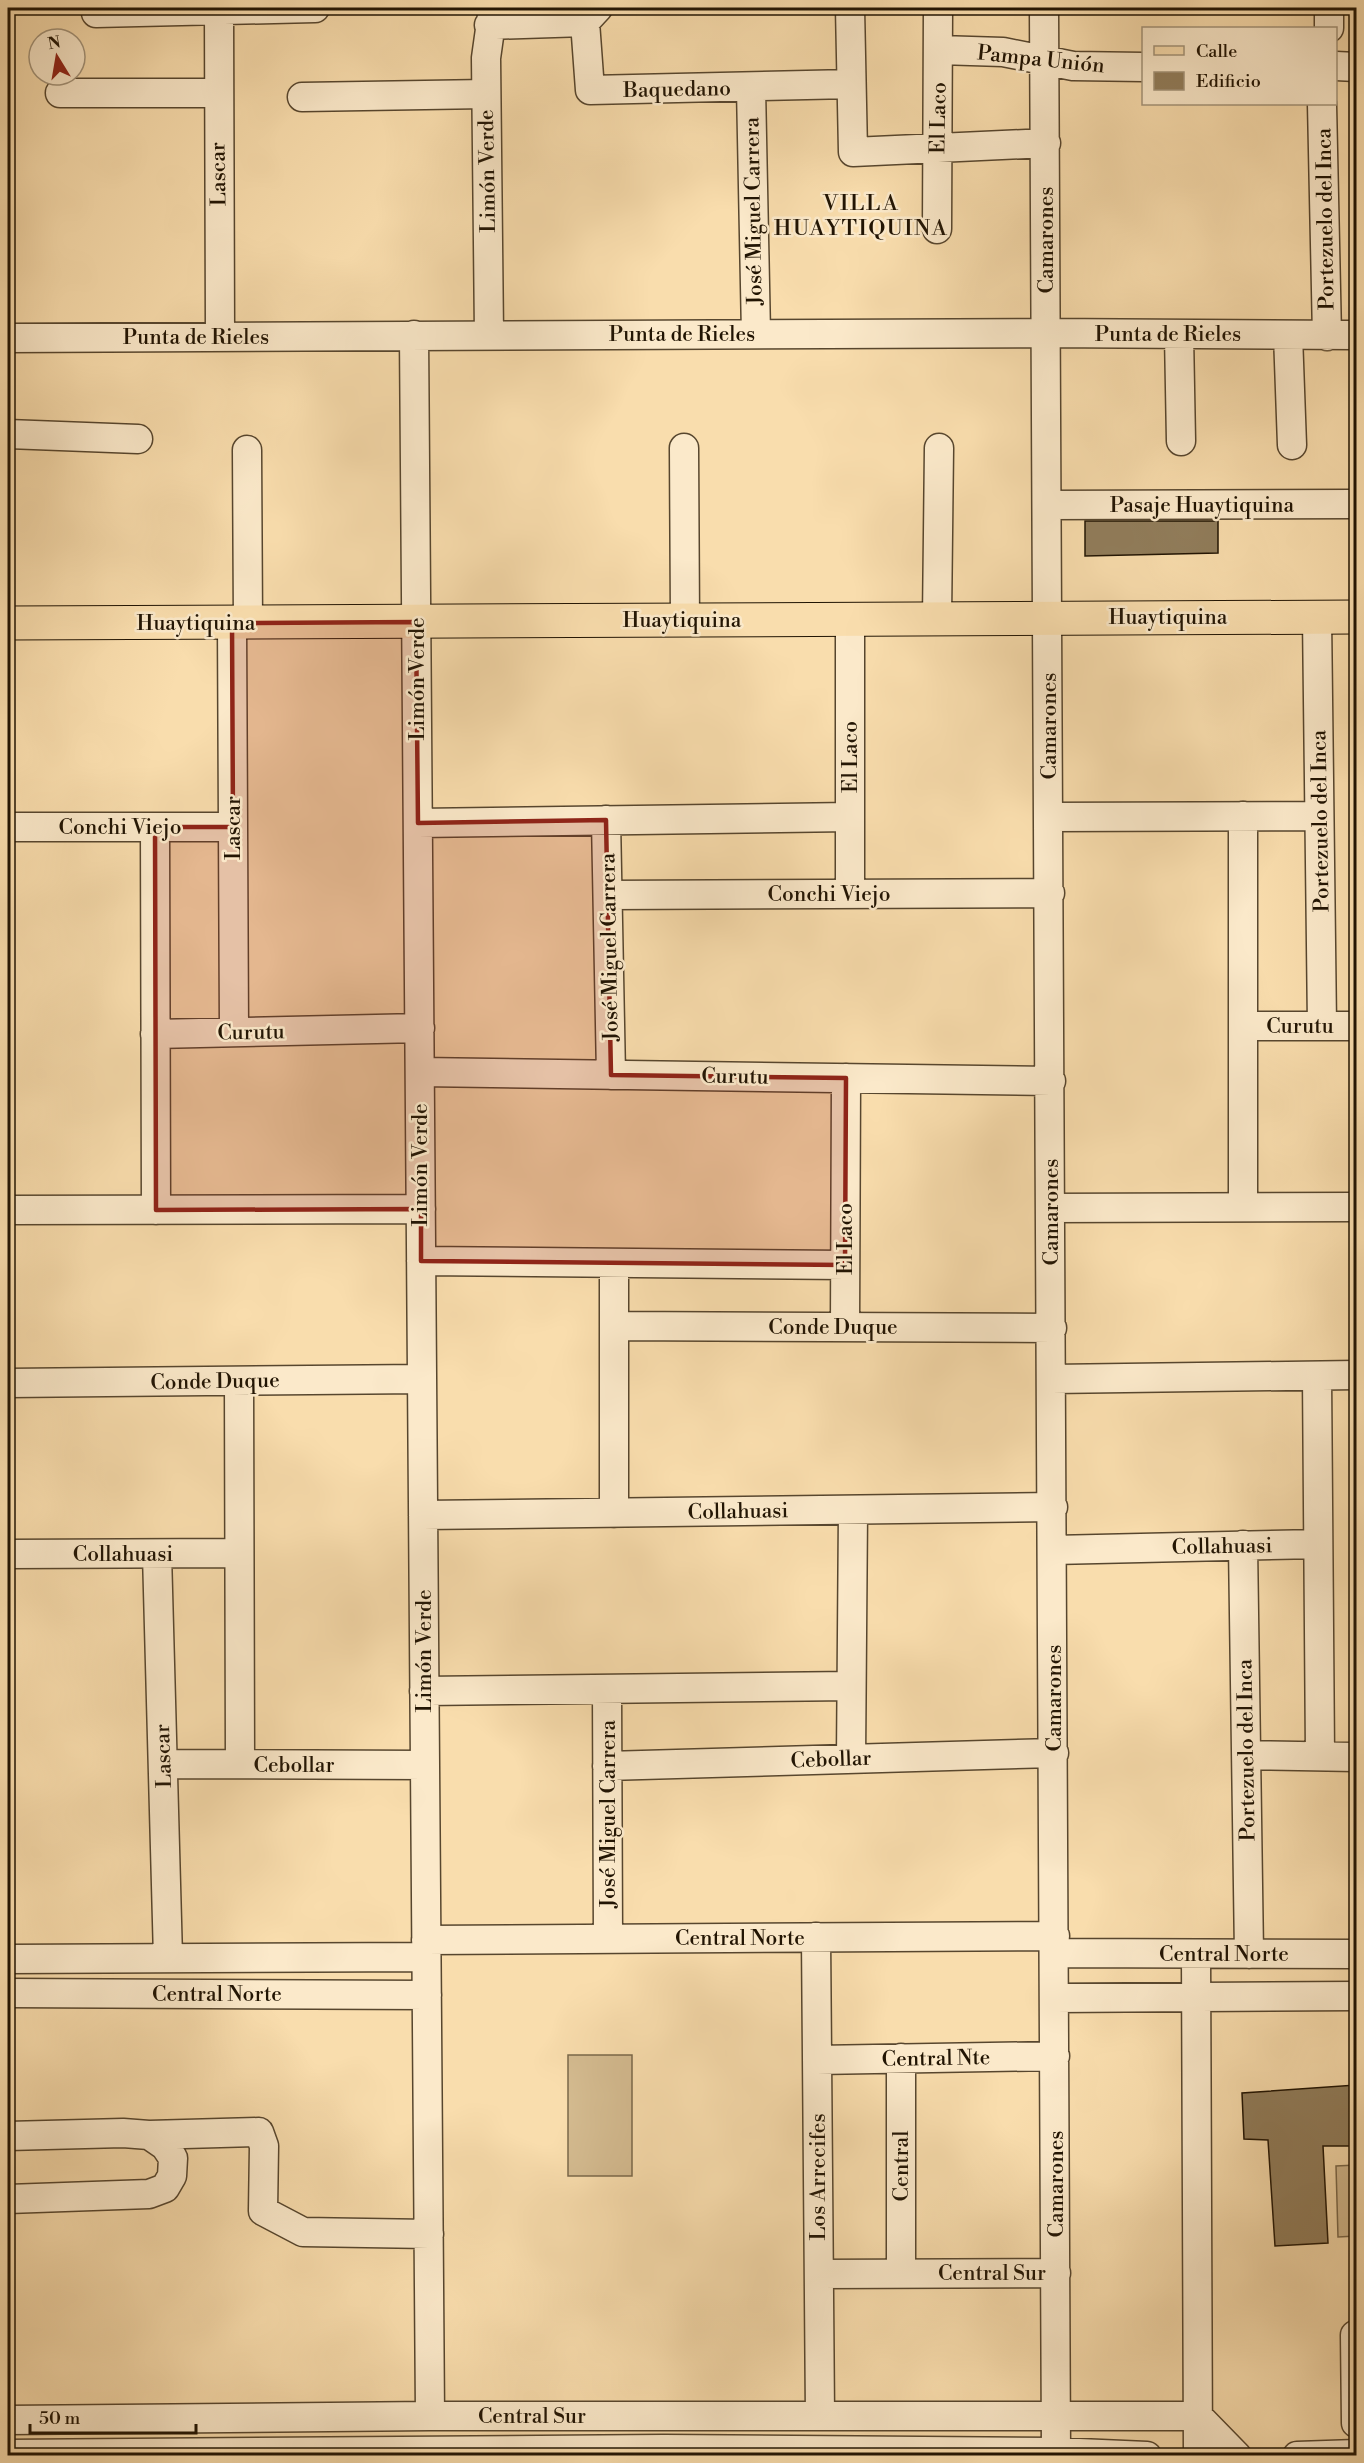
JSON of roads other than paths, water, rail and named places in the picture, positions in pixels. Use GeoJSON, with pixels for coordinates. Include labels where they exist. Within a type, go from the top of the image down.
{"type":"FeatureCollection","features":[{"type":"Feature","properties":{"kind":"main road","name":"Huaytiquina"},"geometry":{"type":"LineString","coordinates":[[8,623],[1356,617]]}},
{"type":"Feature","properties":{"kind":"street"},"geometry":{"type":"LineString","coordinates":[[96,13],[315,8]]}},
{"type":"Feature","properties":{"kind":"street"},"geometry":{"type":"LineString","coordinates":[[849,8],[853,152],[1046,143]]}},
{"type":"Feature","properties":{"kind":"street","name":"El Laco"},"geometry":{"type":"LineString","coordinates":[[937,229],[938,8]]}},
{"type":"Feature","properties":{"kind":"street","name":"Camarones"},"geometry":{"type":"LineString","coordinates":[[1044,8],[1057,2416]]}},
{"type":"Feature","properties":{"kind":"street"},"geometry":{"type":"LineString","coordinates":[[1329,8],[1329,27]]}},
{"type":"Feature","properties":{"kind":"street","name":"Lascar"},"geometry":{"type":"LineString","coordinates":[[220,336],[217,93],[235,10]]}},
{"type":"Feature","properties":{"kind":"street"},"geometry":{"type":"LineString","coordinates":[[491,16],[592,15]]}},
{"type":"Feature","properties":{"kind":"street","name":"Baquedano"},"geometry":{"type":"LineString","coordinates":[[592,15],[590,90],[851,84]]}},
{"type":"Feature","properties":{"kind":"street","name":"Limón Verde"},"geometry":{"type":"LineString","coordinates":[[489,335],[486,94],[491,16]]}},
{"type":"Feature","properties":{"kind":"street","name":"Pampa Unión"},"geometry":{"type":"LineString","coordinates":[[939,50],[1003,52],[1073,66],[1142,66]]}},
{"type":"Feature","properties":{"kind":"street"},"geometry":{"type":"LineString","coordinates":[[1337,66],[1356,67]]}},
{"type":"Feature","properties":{"kind":"street","name":"José Miguel Carrera"},"geometry":{"type":"LineString","coordinates":[[751,88],[756,334]]}},
{"type":"Feature","properties":{"kind":"street"},"geometry":{"type":"LineString","coordinates":[[60,93],[217,93]]}},
{"type":"Feature","properties":{"kind":"street"},"geometry":{"type":"LineString","coordinates":[[302,97],[486,94]]}},
{"type":"Feature","properties":{"kind":"street","name":"Portezuelo del Inca"},"geometry":{"type":"LineString","coordinates":[[1322,105],[1327,336]]}},
{"type":"Feature","properties":{"kind":"street","name":"Punta de Rieles"},"geometry":{"type":"LineString","coordinates":[[8,338],[1047,333],[1356,335]]}},
{"type":"Feature","properties":{"kind":"street","name":"Limón Verde"},"geometry":{"type":"LineString","coordinates":[[414,335],[430,2416]]}},
{"type":"Feature","properties":{"kind":"street"},"geometry":{"type":"LineString","coordinates":[[1179,335],[1181,441]]}},
{"type":"Feature","properties":{"kind":"street"},"geometry":{"type":"LineString","coordinates":[[1288,335],[1292,445]]}},
{"type":"Feature","properties":{"kind":"street"},"geometry":{"type":"LineString","coordinates":[[8,435],[138,439]]}},
{"type":"Feature","properties":{"kind":"street"},"geometry":{"type":"LineString","coordinates":[[684,448],[685,621]]}},
{"type":"Feature","properties":{"kind":"street"},"geometry":{"type":"LineString","coordinates":[[937,619],[939,448]]}},
{"type":"Feature","properties":{"kind":"street","name":"Lascar"},"geometry":{"type":"LineString","coordinates":[[234,1032],[233,827],[247,450]]}},
{"type":"Feature","properties":{"kind":"street","name":"Pasaje Huaytiquina"},"geometry":{"type":"LineString","coordinates":[[1048,505],[1356,504]]}},
{"type":"Feature","properties":{"kind":"street","name":"Portezuelo del Inca"},"geometry":{"type":"LineString","coordinates":[[1317,617],[1322,1026]]}},
{"type":"Feature","properties":{"kind":"street","name":"El Laco"},"geometry":{"type":"LineString","coordinates":[[850,619],[850,894]]}},
{"type":"Feature","properties":{"kind":"street"},"geometry":{"type":"LineString","coordinates":[[1243,816],[1243,1207]]}},
{"type":"Feature","properties":{"kind":"street"},"geometry":{"type":"LineString","coordinates":[[1050,817],[1319,816]]}},
{"type":"Feature","properties":{"kind":"street"},"geometry":{"type":"LineString","coordinates":[[418,823],[850,817]]}},
{"type":"Feature","properties":{"kind":"street","name":"José Miguel Carrera"},"geometry":{"type":"LineString","coordinates":[[606,820],[611,1075]]}},
{"type":"Feature","properties":{"kind":"street","name":"Conchi Viejo"},"geometry":{"type":"LineString","coordinates":[[8,826],[233,827]]}},
{"type":"Feature","properties":{"kind":"street"},"geometry":{"type":"LineString","coordinates":[[155,827],[156,1210]]}},
{"type":"Feature","properties":{"kind":"street","name":"Conchi Viejo"},"geometry":{"type":"LineString","coordinates":[[608,895],[1050,893]]}},
{"type":"Feature","properties":{"kind":"street","name":"Curutu"},"geometry":{"type":"LineString","coordinates":[[1243,1026],[1356,1026]]}},
{"type":"Feature","properties":{"kind":"street","name":"Curutu"},"geometry":{"type":"LineString","coordinates":[[155,1034],[420,1028]]}},
{"type":"Feature","properties":{"kind":"street","name":"Curutu"},"geometry":{"type":"LineString","coordinates":[[420,1072],[1051,1081]]}},
{"type":"Feature","properties":{"kind":"street","name":"El Laco"},"geometry":{"type":"LineString","coordinates":[[845,1327],[846,1078]]}},
{"type":"Feature","properties":{"kind":"street"},"geometry":{"type":"LineString","coordinates":[[1052,1208],[1356,1207]]}},
{"type":"Feature","properties":{"kind":"street"},"geometry":{"type":"LineString","coordinates":[[8,1210],[421,1209]]}},
{"type":"Feature","properties":{"kind":"street"},"geometry":{"type":"LineString","coordinates":[[421,1261],[845,1264]]}},
{"type":"Feature","properties":{"kind":"street"},"geometry":{"type":"LineString","coordinates":[[614,1263],[614,1513]]}},
{"type":"Feature","properties":{"kind":"street","name":"Conde Duque"},"geometry":{"type":"LineString","coordinates":[[614,1326],[1052,1328]]}},
{"type":"Feature","properties":{"kind":"street"},"geometry":{"type":"LineString","coordinates":[[1052,1379],[1356,1375]]}},
{"type":"Feature","properties":{"kind":"street"},"geometry":{"type":"LineString","coordinates":[[1317,1376],[1320,1756]]}},
{"type":"Feature","properties":{"kind":"street","name":"Conde Duque"},"geometry":{"type":"LineString","coordinates":[[8,1383],[422,1379]]}},
{"type":"Feature","properties":{"kind":"street"},"geometry":{"type":"LineString","coordinates":[[239,1381],[240,1764]]}},
{"type":"Feature","properties":{"kind":"street","name":"Collahuasi"},"geometry":{"type":"LineString","coordinates":[[423,1515],[1053,1507]]}},
{"type":"Feature","properties":{"kind":"street"},"geometry":{"type":"LineString","coordinates":[[851,1759],[853,1510]]}},
{"type":"Feature","properties":{"kind":"street","name":"Collahuasi"},"geometry":{"type":"LineString","coordinates":[[1053,1550],[1318,1544]]}},
{"type":"Feature","properties":{"kind":"street","name":"Portezuelo del Inca"},"geometry":{"type":"LineString","coordinates":[[1243,1545],[1250,1954]]}},
{"type":"Feature","properties":{"kind":"street","name":"Collahuasi"},"geometry":{"type":"LineString","coordinates":[[8,1554],[239,1553]]}},
{"type":"Feature","properties":{"kind":"street","name":"Lascar"},"geometry":{"type":"LineString","coordinates":[[157,1554],[168,1958]]}},
{"type":"Feature","properties":{"kind":"street"},"geometry":{"type":"LineString","coordinates":[[424,1691],[851,1686]]}},
{"type":"Feature","properties":{"kind":"street","name":"José Miguel Carrera"},"geometry":{"type":"LineString","coordinates":[[607,1689],[608,1939]]}},
{"type":"Feature","properties":{"kind":"street","name":"Cebollar"},"geometry":{"type":"LineString","coordinates":[[607,1766],[1054,1753]]}},
{"type":"Feature","properties":{"kind":"street"},"geometry":{"type":"LineString","coordinates":[[1246,1755],[1356,1757]]}},
{"type":"Feature","properties":{"kind":"street","name":"Cebollar"},"geometry":{"type":"LineString","coordinates":[[163,1764],[425,1765]]}},
{"type":"Feature","properties":{"kind":"street","name":"Central Norte"},"geometry":{"type":"LineString","coordinates":[[8,1959],[168,1958],[426,1949],[608,1939],[816,1937],[1055,1945],[1196,1954],[1356,1954]]}},
{"type":"Feature","properties":{"kind":"street","name":"Los Arrecifes"},"geometry":{"type":"LineString","coordinates":[[816,1937],[820,2416]]}},
{"type":"Feature","properties":{"kind":"street"},"geometry":{"type":"LineString","coordinates":[[1196,1954],[1198,2456]]}},
{"type":"Feature","properties":{"kind":"street","name":"Central Norte"},"geometry":{"type":"LineString","coordinates":[[8,1994],[427,1995]]}},
{"type":"Feature","properties":{"kind":"street","name":"Central Norte"},"geometry":{"type":"LineString","coordinates":[[1055,1998],[1356,1996]]}},
{"type":"Feature","properties":{"kind":"street","name":"Central Nte"},"geometry":{"type":"LineString","coordinates":[[817,2060],[1055,2056]]}},
{"type":"Feature","properties":{"kind":"street","name":"Central"},"geometry":{"type":"LineString","coordinates":[[901,2058],[902,2273]]}},
{"type":"Feature","properties":{"kind":"street"},"geometry":{"type":"LineString","coordinates":[[8,2136],[259,2132],[264,2146],[264,2211],[303,2232],[429,2234]]}},
{"type":"Feature","properties":{"kind":"street"},"geometry":{"type":"LineString","coordinates":[[8,2199],[149,2194],[165,2188],[172,2176],[172,2158],[165,2145],[149,2135]]}},
{"type":"Feature","properties":{"kind":"street","name":"Central Sur"},"geometry":{"type":"LineString","coordinates":[[819,2274],[1056,2273]]}},
{"type":"Feature","properties":{"kind":"street"},"geometry":{"type":"LineString","coordinates":[[1355,2335],[1356,2423]]}},
{"type":"Feature","properties":{"kind":"street","name":"Central Sur"},"geometry":{"type":"LineString","coordinates":[[8,2420],[430,2416],[1198,2416]]}},
{"type":"Feature","properties":{"kind":"street"},"geometry":{"type":"LineString","coordinates":[[1056,2452],[1057,2416]]}},
{"type":"Feature","properties":{"kind":"street"},"geometry":{"type":"LineString","coordinates":[[1198,2416],[1237,2456]]}},
{"type":"Feature","properties":{"kind":"street"},"geometry":{"type":"LineString","coordinates":[[664,2417],[664,2452]]}},
{"type":"Feature","properties":{"kind":"street","name":"Central Sur"},"geometry":{"type":"LineString","coordinates":[[8,2454],[1056,2452],[1147,2456]]}},
{"type":"Feature","properties":{"kind":"street"},"geometry":{"type":"LineString","coordinates":[[1297,2456],[1356,2454]]}},
{"type":"Feature","properties":{"kind":"district","name":"VILLA HUAYTIQUINA"},"geometry":{"type":"Point","coordinates":[861,214]}}]}
